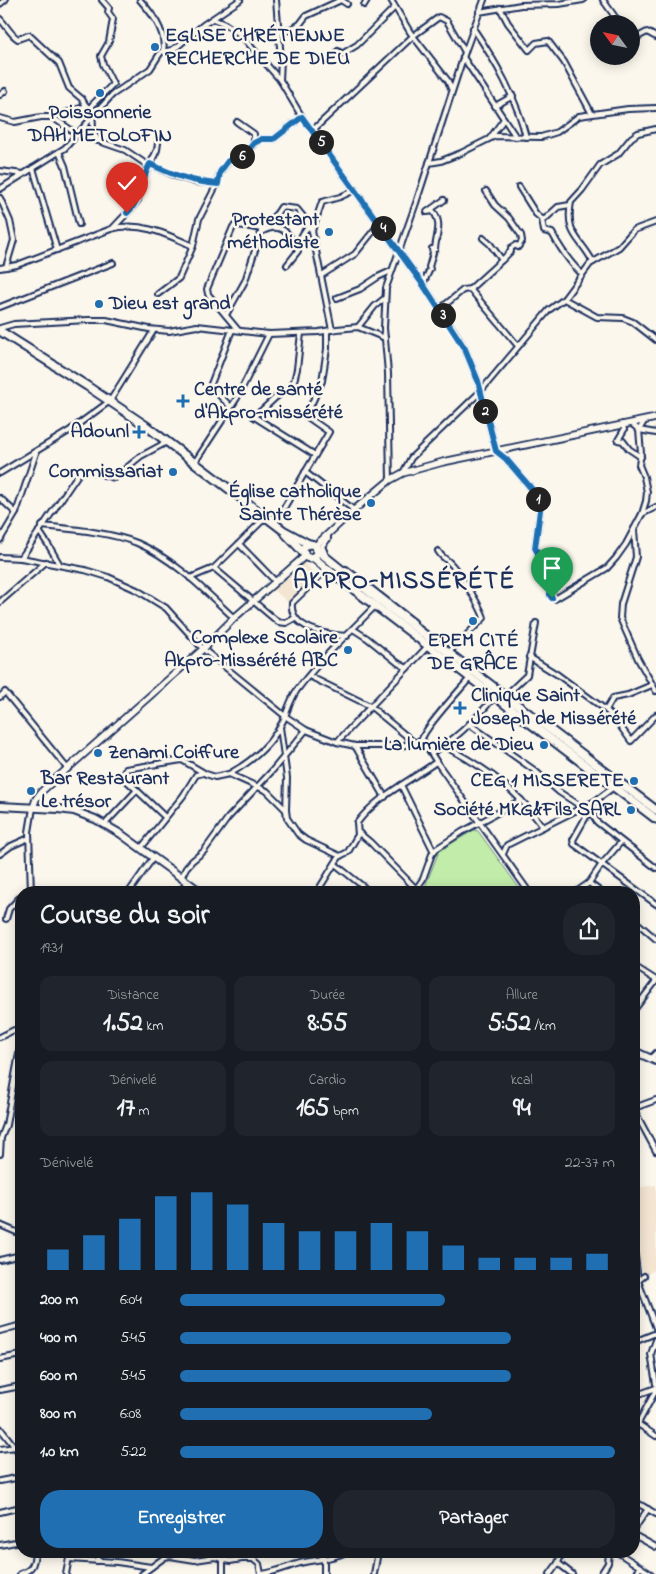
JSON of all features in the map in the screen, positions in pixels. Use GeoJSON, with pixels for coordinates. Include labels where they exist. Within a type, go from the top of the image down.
{"type":"FeatureCollection","features":[{"type":"Feature","properties":{"kind":"highway"},"geometry":{"type":"LineString","coordinates":[[0,330],[110,401],[283,530],[314,547],[454,662],[470,678],[656,819]]}},
{"type":"Feature","properties":{"kind":"highway"},"geometry":{"type":"LineString","coordinates":[[283,530],[307,558],[316,556],[314,547]]}},
{"type":"Feature","properties":{"kind":"highway"},"geometry":{"type":"LineString","coordinates":[[304,554],[304,548],[314,547]]}},
{"type":"Feature","properties":{"kind":"highway"},"geometry":{"type":"LineString","coordinates":[[313,557],[326,569],[428,646],[505,695],[656,808]]}},
{"type":"Feature","properties":{"kind":"main road"},"geometry":{"type":"LineString","coordinates":[[314,547],[390,480],[403,473],[443,462],[656,418]]}},
{"type":"Feature","properties":{"kind":"main road"},"geometry":{"type":"LineString","coordinates":[[34,808],[36,800],[42,791],[203,649],[304,554]]}},
{"type":"Feature","properties":{"kind":"main road"},"geometry":{"type":"LineString","coordinates":[[0,806],[74,811],[105,824],[192,886]]}},
{"type":"Feature","properties":{"kind":"main road"},"geometry":{"type":"LineString","coordinates":[[640,1054],[653,1060]]}},
{"type":"Feature","properties":{"kind":"street"},"geometry":{"type":"LineString","coordinates":[[0,4],[5,0]]}},
{"type":"Feature","properties":{"kind":"street"},"geometry":{"type":"LineString","coordinates":[[0,118],[15,122],[52,117],[92,104],[113,84],[101,56],[109,42],[113,19],[108,12],[109,8],[102,0]]}},
{"type":"Feature","properties":{"kind":"street"},"geometry":{"type":"LineString","coordinates":[[0,190],[65,148],[117,90],[148,71],[163,51],[164,45],[159,28],[140,0]]}},
{"type":"Feature","properties":{"kind":"street"},"geometry":{"type":"LineString","coordinates":[[163,51],[170,51],[178,46],[240,0]]}},
{"type":"Feature","properties":{"kind":"street"},"geometry":{"type":"LineString","coordinates":[[276,0],[281,58],[280,80]]}},
{"type":"Feature","properties":{"kind":"street"},"geometry":{"type":"LineString","coordinates":[[279,32],[289,30],[300,24],[306,16],[341,0],[347,4]]}},
{"type":"Feature","properties":{"kind":"street"},"geometry":{"type":"LineString","coordinates":[[364,5],[367,0]]}},
{"type":"Feature","properties":{"kind":"street"},"geometry":{"type":"LineString","coordinates":[[391,0],[413,36],[448,81],[452,91]]}},
{"type":"Feature","properties":{"kind":"street"},"geometry":{"type":"LineString","coordinates":[[390,480],[385,298],[391,272],[484,0]]}},
{"type":"Feature","properties":{"kind":"street"},"geometry":{"type":"LineString","coordinates":[[479,12],[500,8],[583,0]]}},
{"type":"Feature","properties":{"kind":"street"},"geometry":{"type":"LineString","coordinates":[[603,0],[614,15]]}},
{"type":"Feature","properties":{"kind":"street"},"geometry":{"type":"LineString","coordinates":[[338,51],[342,54],[357,45],[395,7]]}},
{"type":"Feature","properties":{"kind":"street"},"geometry":{"type":"LineString","coordinates":[[500,8],[508,23],[529,50],[536,43],[548,41],[564,62],[592,114]]}},
{"type":"Feature","properties":{"kind":"street"},"geometry":{"type":"LineString","coordinates":[[312,131],[413,36],[439,17],[444,19],[450,26],[465,52]]}},
{"type":"Feature","properties":{"kind":"street"},"geometry":{"type":"LineString","coordinates":[[0,19],[18,40],[29,35],[59,63],[69,88],[82,99],[86,106]]}},
{"type":"Feature","properties":{"kind":"street"},"geometry":{"type":"LineString","coordinates":[[213,19],[242,35],[280,80],[302,117],[423,284],[465,349],[478,381],[496,451],[506,459],[536,494],[541,503],[535,548],[546,562],[552,598],[555,599],[607,568],[616,558],[642,514],[647,492],[639,465],[641,457],[639,430],[644,420]]}},
{"type":"Feature","properties":{"kind":"street"},"geometry":{"type":"LineString","coordinates":[[473,28],[492,56],[513,96],[526,137]]}},
{"type":"Feature","properties":{"kind":"street"},"geometry":{"type":"LineString","coordinates":[[640,35],[647,32],[656,37]]}},
{"type":"Feature","properties":{"kind":"street"},"geometry":{"type":"LineString","coordinates":[[463,57],[516,137]]}},
{"type":"Feature","properties":{"kind":"street"},"geometry":{"type":"LineString","coordinates":[[0,95],[5,91]]}},
{"type":"Feature","properties":{"kind":"street"},"geometry":{"type":"LineString","coordinates":[[495,106],[513,96]]}},
{"type":"Feature","properties":{"kind":"street"},"geometry":{"type":"LineString","coordinates":[[92,104],[94,134],[99,141]]}},
{"type":"Feature","properties":{"kind":"street"},"geometry":{"type":"LineString","coordinates":[[429,163],[441,161],[461,153],[490,138],[502,136],[547,136],[558,132],[579,116],[628,109],[656,108]]}},
{"type":"Feature","properties":{"kind":"street"},"geometry":{"type":"LineString","coordinates":[[52,117],[77,134],[125,150],[148,164],[175,176],[195,182],[218,184]]}},
{"type":"Feature","properties":{"kind":"street"},"geometry":{"type":"LineString","coordinates":[[158,294],[180,278],[193,246],[199,219],[218,184],[220,172],[225,164],[244,155],[254,143],[262,139],[274,139],[302,117]]}},
{"type":"Feature","properties":{"kind":"street"},"geometry":{"type":"LineString","coordinates":[[490,138],[504,119]]}},
{"type":"Feature","properties":{"kind":"street"},"geometry":{"type":"LineString","coordinates":[[237,122],[262,139]]}},
{"type":"Feature","properties":{"kind":"street"},"geometry":{"type":"LineString","coordinates":[[593,262],[574,236],[570,223],[570,205],[573,198],[582,190],[600,165],[618,154],[638,133],[656,130]]}},
{"type":"Feature","properties":{"kind":"street"},"geometry":{"type":"LineString","coordinates":[[254,134],[254,143]]}},
{"type":"Feature","properties":{"kind":"street"},"geometry":{"type":"LineString","coordinates":[[111,229],[138,200],[148,164],[157,150],[159,136]]}},
{"type":"Feature","properties":{"kind":"street"},"geometry":{"type":"LineString","coordinates":[[59,152],[65,166],[79,224]]}},
{"type":"Feature","properties":{"kind":"street"},"geometry":{"type":"LineString","coordinates":[[33,168],[57,250]]}},
{"type":"Feature","properties":{"kind":"street"},"geometry":{"type":"LineString","coordinates":[[0,171],[23,174]]}},
{"type":"Feature","properties":{"kind":"street"},"geometry":{"type":"LineString","coordinates":[[519,187],[542,220],[544,230],[552,233],[562,251],[582,274]]}},
{"type":"Feature","properties":{"kind":"street"},"geometry":{"type":"LineString","coordinates":[[312,231],[322,202],[355,190]]}},
{"type":"Feature","properties":{"kind":"street"},"geometry":{"type":"LineString","coordinates":[[440,310],[463,290],[470,289],[502,260],[513,246],[516,245],[518,247],[522,240],[521,235],[509,218],[495,205],[486,191]]}},
{"type":"Feature","properties":{"kind":"street"},"geometry":{"type":"LineString","coordinates":[[0,198],[10,222],[14,240],[6,267]]}},
{"type":"Feature","properties":{"kind":"street"},"geometry":{"type":"LineString","coordinates":[[423,284],[430,269],[432,250],[435,249],[439,234],[436,215],[433,212],[427,212],[444,200]]}},
{"type":"Feature","properties":{"kind":"street"},"geometry":{"type":"LineString","coordinates":[[542,220],[558,207],[570,205]]}},
{"type":"Feature","properties":{"kind":"street"},"geometry":{"type":"LineString","coordinates":[[226,315],[245,281],[248,267],[255,253],[262,230],[282,207],[297,209],[312,231],[332,330]]}},
{"type":"Feature","properties":{"kind":"street"},"geometry":{"type":"LineString","coordinates":[[124,217],[126,226]]}},
{"type":"Feature","properties":{"kind":"street"},"geometry":{"type":"LineString","coordinates":[[403,473],[412,458],[480,392],[549,310],[564,299],[593,262],[618,247],[634,230],[656,222]]}},
{"type":"Feature","properties":{"kind":"street"},"geometry":{"type":"LineString","coordinates":[[322,274],[355,254],[379,224]]}},
{"type":"Feature","properties":{"kind":"street"},"geometry":{"type":"LineString","coordinates":[[238,330],[206,292],[233,226],[238,225],[262,230],[279,227],[288,235],[297,249]]}},
{"type":"Feature","properties":{"kind":"street"},"geometry":{"type":"LineString","coordinates":[[0,268],[24,263],[111,229],[126,226],[143,227],[161,232],[193,246]]}},
{"type":"Feature","properties":{"kind":"street"},"geometry":{"type":"LineString","coordinates":[[287,266],[298,251],[297,249],[306,228],[310,226]]}},
{"type":"Feature","properties":{"kind":"street"},"geometry":{"type":"LineString","coordinates":[[483,238],[502,260]]}},
{"type":"Feature","properties":{"kind":"street"},"geometry":{"type":"LineString","coordinates":[[0,307],[113,262]]}},
{"type":"Feature","properties":{"kind":"street"},"geometry":{"type":"LineString","coordinates":[[336,298],[360,289],[378,277],[391,272]]}},
{"type":"Feature","properties":{"kind":"street"},"geometry":{"type":"LineString","coordinates":[[470,289],[518,346]]}},
{"type":"Feature","properties":{"kind":"street"},"geometry":{"type":"LineString","coordinates":[[358,327],[375,306],[385,298]]}},
{"type":"Feature","properties":{"kind":"street"},"geometry":{"type":"LineString","coordinates":[[564,299],[597,317],[623,318],[633,322],[656,340]]}},
{"type":"Feature","properties":{"kind":"street"},"geometry":{"type":"LineString","coordinates":[[0,330],[14,324],[106,320],[154,330],[169,331],[197,326],[269,334],[327,331],[358,327],[385,338]]}},
{"type":"Feature","properties":{"kind":"street"},"geometry":{"type":"LineString","coordinates":[[0,473],[36,453],[110,401],[154,330]]}},
{"type":"Feature","properties":{"kind":"street"},"geometry":{"type":"LineString","coordinates":[[231,407],[211,387],[211,384],[232,330]]}},
{"type":"Feature","properties":{"kind":"street"},"geometry":{"type":"LineString","coordinates":[[274,523],[329,432],[306,416],[322,381],[327,349],[327,331]]}},
{"type":"Feature","properties":{"kind":"street"},"geometry":{"type":"LineString","coordinates":[[301,333],[297,369],[293,385],[253,416],[316,455]]}},
{"type":"Feature","properties":{"kind":"street"},"geometry":{"type":"LineString","coordinates":[[194,462],[231,407],[269,334]]}},
{"type":"Feature","properties":{"kind":"street"},"geometry":{"type":"LineString","coordinates":[[630,423],[639,430],[656,432]]}},
{"type":"Feature","properties":{"kind":"street"},"geometry":{"type":"LineString","coordinates":[[623,424],[624,430],[618,440],[623,441],[629,450],[641,457]]}},
{"type":"Feature","properties":{"kind":"street"},"geometry":{"type":"LineString","coordinates":[[21,558],[79,473],[87,470],[114,478],[140,456],[167,442]]}},
{"type":"Feature","properties":{"kind":"street"},"geometry":{"type":"LineString","coordinates":[[0,540],[16,513],[36,453]]}},
{"type":"Feature","properties":{"kind":"street"},"geometry":{"type":"LineString","coordinates":[[305,472],[354,510]]}},
{"type":"Feature","properties":{"kind":"street"},"geometry":{"type":"LineString","coordinates":[[0,498],[16,513]]}},
{"type":"Feature","properties":{"kind":"street"},"geometry":{"type":"LineString","coordinates":[[642,514],[656,507]]}},
{"type":"Feature","properties":{"kind":"street"},"geometry":{"type":"LineString","coordinates":[[190,578],[214,568],[266,517]]}},
{"type":"Feature","properties":{"kind":"street"},"geometry":{"type":"LineString","coordinates":[[42,526],[82,530],[130,540],[167,560],[234,618]]}},
{"type":"Feature","properties":{"kind":"street"},"geometry":{"type":"LineString","coordinates":[[634,529],[636,557],[621,604],[620,618],[638,659],[656,691]]}},
{"type":"Feature","properties":{"kind":"street"},"geometry":{"type":"LineString","coordinates":[[38,531],[60,565]]}},
{"type":"Feature","properties":{"kind":"street"},"geometry":{"type":"LineString","coordinates":[[328,535],[328,539],[322,546],[325,553],[505,695],[527,675],[536,623]]}},
{"type":"Feature","properties":{"kind":"street"},"geometry":{"type":"LineString","coordinates":[[239,544],[275,581]]}},
{"type":"Feature","properties":{"kind":"street"},"geometry":{"type":"LineString","coordinates":[[438,551],[442,558],[449,561],[480,607],[484,618],[450,651]]}},
{"type":"Feature","properties":{"kind":"street"},"geometry":{"type":"LineString","coordinates":[[0,558],[21,558],[85,570],[108,577],[136,590],[166,608],[203,649],[285,716],[306,730],[337,742],[355,746],[400,746],[415,743],[422,739],[423,735],[470,678]]}},
{"type":"Feature","properties":{"kind":"street"},"geometry":{"type":"LineString","coordinates":[[0,602],[46,562]]}},
{"type":"Feature","properties":{"kind":"street"},"geometry":{"type":"LineString","coordinates":[[214,568],[278,622],[286,623],[295,618]]}},
{"type":"Feature","properties":{"kind":"street"},"geometry":{"type":"LineString","coordinates":[[326,569],[292,603],[293,613],[295,618],[310,628],[325,634],[347,636]]}},
{"type":"Feature","properties":{"kind":"street"},"geometry":{"type":"LineString","coordinates":[[165,818],[124,776],[124,771],[126,769],[182,760],[203,773],[215,777],[229,774],[263,749],[280,727],[292,698],[309,676],[375,606]]}},
{"type":"Feature","properties":{"kind":"street"},"geometry":{"type":"LineString","coordinates":[[353,629],[407,668]]}},
{"type":"Feature","properties":{"kind":"street"},"geometry":{"type":"LineString","coordinates":[[337,742],[428,646]]}},
{"type":"Feature","properties":{"kind":"street"},"geometry":{"type":"LineString","coordinates":[[529,657],[558,675],[606,710],[616,719],[632,741],[656,716]]}},
{"type":"Feature","properties":{"kind":"street"},"geometry":{"type":"LineString","coordinates":[[309,676],[370,706],[415,743]]}},
{"type":"Feature","properties":{"kind":"street"},"geometry":{"type":"LineString","coordinates":[[606,710],[613,698],[628,695],[652,685]]}},
{"type":"Feature","properties":{"kind":"street"},"geometry":{"type":"LineString","coordinates":[[0,697],[5,692],[67,768]]}},
{"type":"Feature","properties":{"kind":"street"},"geometry":{"type":"LineString","coordinates":[[431,754],[444,746],[469,724],[495,696]]}},
{"type":"Feature","properties":{"kind":"street"},"geometry":{"type":"LineString","coordinates":[[469,724],[534,770],[559,792],[582,807],[586,816],[573,842],[632,886]]}},
{"type":"Feature","properties":{"kind":"street"},"geometry":{"type":"LineString","coordinates":[[280,727],[287,778],[286,810],[288,818],[298,834],[306,840],[340,856]]}},
{"type":"Feature","properties":{"kind":"street"},"geometry":{"type":"LineString","coordinates":[[182,886],[189,864],[204,851],[228,818],[258,787],[306,730]]}},
{"type":"Feature","properties":{"kind":"street"},"geometry":{"type":"LineString","coordinates":[[422,739],[436,762],[525,886]]}},
{"type":"Feature","properties":{"kind":"street"},"geometry":{"type":"LineString","coordinates":[[355,746],[385,797]]}},
{"type":"Feature","properties":{"kind":"street"},"geometry":{"type":"LineString","coordinates":[[444,746],[488,772],[521,800],[543,827]]}},
{"type":"Feature","properties":{"kind":"street"},"geometry":{"type":"LineString","coordinates":[[321,886],[340,856],[348,852],[358,835],[358,822],[385,797],[436,762]]}},
{"type":"Feature","properties":{"kind":"street"},"geometry":{"type":"LineString","coordinates":[[141,848],[183,796],[196,775],[195,767]]}},
{"type":"Feature","properties":{"kind":"street"},"geometry":{"type":"LineString","coordinates":[[196,775],[203,773]]}},
{"type":"Feature","properties":{"kind":"street"},"geometry":{"type":"LineString","coordinates":[[229,774],[271,794],[286,810]]}},
{"type":"Feature","properties":{"kind":"street"},"geometry":{"type":"LineString","coordinates":[[401,785],[434,852]]}},
{"type":"Feature","properties":{"kind":"street"},"geometry":{"type":"LineString","coordinates":[[496,844],[507,845],[582,807],[614,787]]}},
{"type":"Feature","properties":{"kind":"street"},"geometry":{"type":"LineString","coordinates":[[105,824],[137,790]]}},
{"type":"Feature","properties":{"kind":"street"},"geometry":{"type":"LineString","coordinates":[[418,886],[434,852],[462,832],[480,824],[521,800]]}},
{"type":"Feature","properties":{"kind":"street"},"geometry":{"type":"LineString","coordinates":[[587,804],[597,822],[656,868]]}},
{"type":"Feature","properties":{"kind":"street"},"geometry":{"type":"LineString","coordinates":[[29,886],[29,838],[34,808]]}},
{"type":"Feature","properties":{"kind":"street"},"geometry":{"type":"LineString","coordinates":[[358,832],[370,842],[411,886]]}},
{"type":"Feature","properties":{"kind":"street"},"geometry":{"type":"LineString","coordinates":[[0,854],[11,846],[29,838]]}},
{"type":"Feature","properties":{"kind":"street"},"geometry":{"type":"LineString","coordinates":[[585,886],[621,842]]}},
{"type":"Feature","properties":{"kind":"street"},"geometry":{"type":"LineString","coordinates":[[503,854],[507,845]]}},
{"type":"Feature","properties":{"kind":"street"},"geometry":{"type":"LineString","coordinates":[[133,886],[153,858]]}},
{"type":"Feature","properties":{"kind":"street"},"geometry":{"type":"LineString","coordinates":[[335,864],[362,886]]}},
{"type":"Feature","properties":{"kind":"street"},"geometry":{"type":"LineString","coordinates":[[589,883],[593,886]]}},
{"type":"Feature","properties":{"kind":"street"},"geometry":{"type":"LineString","coordinates":[[640,892],[656,904]]}},
{"type":"Feature","properties":{"kind":"street"},"geometry":{"type":"LineString","coordinates":[[6,919],[9,909],[15,902]]}},
{"type":"Feature","properties":{"kind":"street"},"geometry":{"type":"LineString","coordinates":[[640,925],[656,939]]}},
{"type":"Feature","properties":{"kind":"street"},"geometry":{"type":"LineString","coordinates":[[640,970],[656,981],[640,1002]]}},
{"type":"Feature","properties":{"kind":"street"},"geometry":{"type":"LineString","coordinates":[[0,1037],[15,1031]]}},
{"type":"Feature","properties":{"kind":"street"},"geometry":{"type":"LineString","coordinates":[[653,1060],[656,1053]]}},
{"type":"Feature","properties":{"kind":"street"},"geometry":{"type":"LineString","coordinates":[[0,1154],[1,1138],[6,1126],[15,1076]]}},
{"type":"Feature","properties":{"kind":"street"},"geometry":{"type":"LineString","coordinates":[[640,1107],[656,1100]]}},
{"type":"Feature","properties":{"kind":"street"},"geometry":{"type":"LineString","coordinates":[[640,1120],[656,1151]]}},
{"type":"Feature","properties":{"kind":"street"},"geometry":{"type":"LineString","coordinates":[[0,1225],[15,1231]]}},
{"type":"Feature","properties":{"kind":"street"},"geometry":{"type":"LineString","coordinates":[[0,1260],[15,1256]]}},
{"type":"Feature","properties":{"kind":"street"},"geometry":{"type":"LineString","coordinates":[[640,1279],[644,1276]]}},
{"type":"Feature","properties":{"kind":"street"},"geometry":{"type":"LineString","coordinates":[[640,1291],[656,1328]]}},
{"type":"Feature","properties":{"kind":"street"},"geometry":{"type":"LineString","coordinates":[[0,1331],[15,1327]]}},
{"type":"Feature","properties":{"kind":"street"},"geometry":{"type":"LineString","coordinates":[[640,1340],[656,1333]]}},
{"type":"Feature","properties":{"kind":"street"},"geometry":{"type":"LineString","coordinates":[[656,1340],[651,1354],[656,1384]]}},
{"type":"Feature","properties":{"kind":"street"},"geometry":{"type":"LineString","coordinates":[[0,1359],[15,1356]]}},
{"type":"Feature","properties":{"kind":"street"},"geometry":{"type":"LineString","coordinates":[[0,1390],[15,1387]]}},
{"type":"Feature","properties":{"kind":"street"},"geometry":{"type":"LineString","coordinates":[[640,1394],[656,1389],[655,1397],[640,1421]]}},
{"type":"Feature","properties":{"kind":"street"},"geometry":{"type":"LineString","coordinates":[[640,1425],[656,1436]]}},
{"type":"Feature","properties":{"kind":"street"},"geometry":{"type":"LineString","coordinates":[[0,1428],[15,1446]]}},
{"type":"Feature","properties":{"kind":"street"},"geometry":{"type":"LineString","coordinates":[[0,1449],[15,1447]]}},
{"type":"Feature","properties":{"kind":"street"},"geometry":{"type":"LineString","coordinates":[[0,1481],[15,1478]]}},
{"type":"Feature","properties":{"kind":"street"},"geometry":{"type":"LineString","coordinates":[[640,1504],[656,1514]]}},
{"type":"Feature","properties":{"kind":"street"},"geometry":{"type":"LineString","coordinates":[[0,1512],[15,1508]]}},
{"type":"Feature","properties":{"kind":"street"},"geometry":{"type":"LineString","coordinates":[[640,1520],[648,1509]]}},
{"type":"Feature","properties":{"kind":"street"},"geometry":{"type":"LineString","coordinates":[[640,1538],[656,1547]]}},
{"type":"Feature","properties":{"kind":"street"},"geometry":{"type":"LineString","coordinates":[[0,1545],[15,1542]]}},
{"type":"Feature","properties":{"kind":"street"},"geometry":{"type":"LineString","coordinates":[[20,1574],[31,1570],[34,1558]]}},
{"type":"Feature","properties":{"kind":"street"},"geometry":{"type":"LineString","coordinates":[[142,1574],[165,1558]]}},
{"type":"Feature","properties":{"kind":"street"},"geometry":{"type":"LineString","coordinates":[[182,1558],[195,1560],[208,1558]]}},
{"type":"Feature","properties":{"kind":"street"},"geometry":{"type":"LineString","coordinates":[[218,1558],[230,1562],[253,1559],[259,1564],[262,1574],[284,1572],[300,1563],[324,1562],[333,1558]]}},
{"type":"Feature","properties":{"kind":"street"},"geometry":{"type":"LineString","coordinates":[[322,1558],[324,1574]]}},
{"type":"Feature","properties":{"kind":"street"},"geometry":{"type":"LineString","coordinates":[[374,1574],[377,1558]]}},
{"type":"Feature","properties":{"kind":"street"},"geometry":{"type":"LineString","coordinates":[[550,1574],[560,1558]]}},
{"type":"Feature","properties":{"kind":"street"},"geometry":{"type":"LineString","coordinates":[[601,1574],[608,1563],[608,1558]]}},
{"type":"Feature","properties":{"kind":"street"},"geometry":{"type":"LineString","coordinates":[[626,1558],[651,1574]]}},
{"type":"Feature","properties":{"kind":"street"},"geometry":{"type":"LineString","coordinates":[[66,1574],[69,1559],[153,1568]]}},
{"type":"Feature","properties":{"kind":"street"},"geometry":{"type":"LineString","coordinates":[[223,1560],[223,1574]]}},
{"type":"Feature","properties":{"kind":"street"},"geometry":{"type":"LineString","coordinates":[[558,1563],[572,1574]]}},
{"type":"Feature","properties":{"kind":"street"},"geometry":{"type":"LineString","coordinates":[[636,1574],[640,1567]]}},
{"type":"Feature","properties":{"kind":"shaded area"},"geometry":{"type":"Polygon","coordinates":[[[301,561],[317,575],[289,603],[271,588],[301,561]]]}},
{"type":"Feature","properties":{"kind":"shaded area"},"geometry":{"type":"Polygon","coordinates":[[[656,1185],[656,1269],[644,1276],[640,1264],[640,1187],[656,1185]]]}},
{"type":"Feature","properties":{"kind":"green space"},"geometry":{"type":"Polygon","coordinates":[[[474,830],[478,831],[518,886],[425,886],[439,851],[474,830]]]}},
{"type":"Feature","properties":{"kind":"place","name":"EGLISE CHRÉTIENNE RECHERCHE DE DIEU"},"geometry":{"type":"Point","coordinates":[155,47]}},
{"type":"Feature","properties":{"kind":"place","name":"Poissonnerie DAH METOLOFIN"},"geometry":{"type":"Point","coordinates":[100,93]}},
{"type":"Feature","properties":{"kind":"place","name":"Protestant méthodiste"},"geometry":{"type":"Point","coordinates":[329,232]}},
{"type":"Feature","properties":{"kind":"place","name":"Dieu est grand"},"geometry":{"type":"Point","coordinates":[99,304]}},
{"type":"Feature","properties":{"kind":"place","name":"Centre de santé d'Akpro-missérété"},"geometry":{"type":"Point","coordinates":[183,401]}},
{"type":"Feature","properties":{"kind":"place","name":"Adounl"},"geometry":{"type":"Point","coordinates":[139,432]}},
{"type":"Feature","properties":{"kind":"place","name":"Commissariat"},"geometry":{"type":"Point","coordinates":[173,472]}},
{"type":"Feature","properties":{"kind":"place","name":"Église catholique Sainte Thérèse"},"geometry":{"type":"Point","coordinates":[371,503]}},
{"type":"Feature","properties":{"kind":"place","name":"EPEM CITÉ DE GRÂCE"},"geometry":{"type":"Point","coordinates":[473,621]}},
{"type":"Feature","properties":{"kind":"place","name":"Complexe Scolaire Akpro-Missérété ABC"},"geometry":{"type":"Point","coordinates":[348,650]}},
{"type":"Feature","properties":{"kind":"place","name":"Clinique Saint Joseph de Missérété"},"geometry":{"type":"Point","coordinates":[460,708]}},
{"type":"Feature","properties":{"kind":"place","name":"La lumière de Dieu"},"geometry":{"type":"Point","coordinates":[544,745]}},
{"type":"Feature","properties":{"kind":"place","name":"Zenami Coiffure"},"geometry":{"type":"Point","coordinates":[98,753]}},
{"type":"Feature","properties":{"kind":"place","name":"CEG 1 MISSERETE"},"geometry":{"type":"Point","coordinates":[634,781]}},
{"type":"Feature","properties":{"kind":"place","name":"Bar Restaurant Le trésor"},"geometry":{"type":"Point","coordinates":[31,791]}},
{"type":"Feature","properties":{"kind":"place","name":"Société MKG&Fils SARL"},"geometry":{"type":"Point","coordinates":[631,810]}},
{"type":"Feature","properties":{"kind":"district","name":"AKPRO-MISSÉRÉTÉ"},"geometry":{"type":"Point","coordinates":[404,582]}},
{"type":"Feature","properties":{"kind":"route"},"geometry":{"type":"LineString","coordinates":[[127,213],[138,200],[141,184],[150,164],[175,176],[195,182],[218,184],[220,172],[228,161],[244,155],[254,143],[262,139],[274,139],[302,117],[424,286],[465,349],[478,381],[496,451],[506,459],[526,485],[536,494],[541,503],[535,548],[546,562],[552,598]]}}]}
